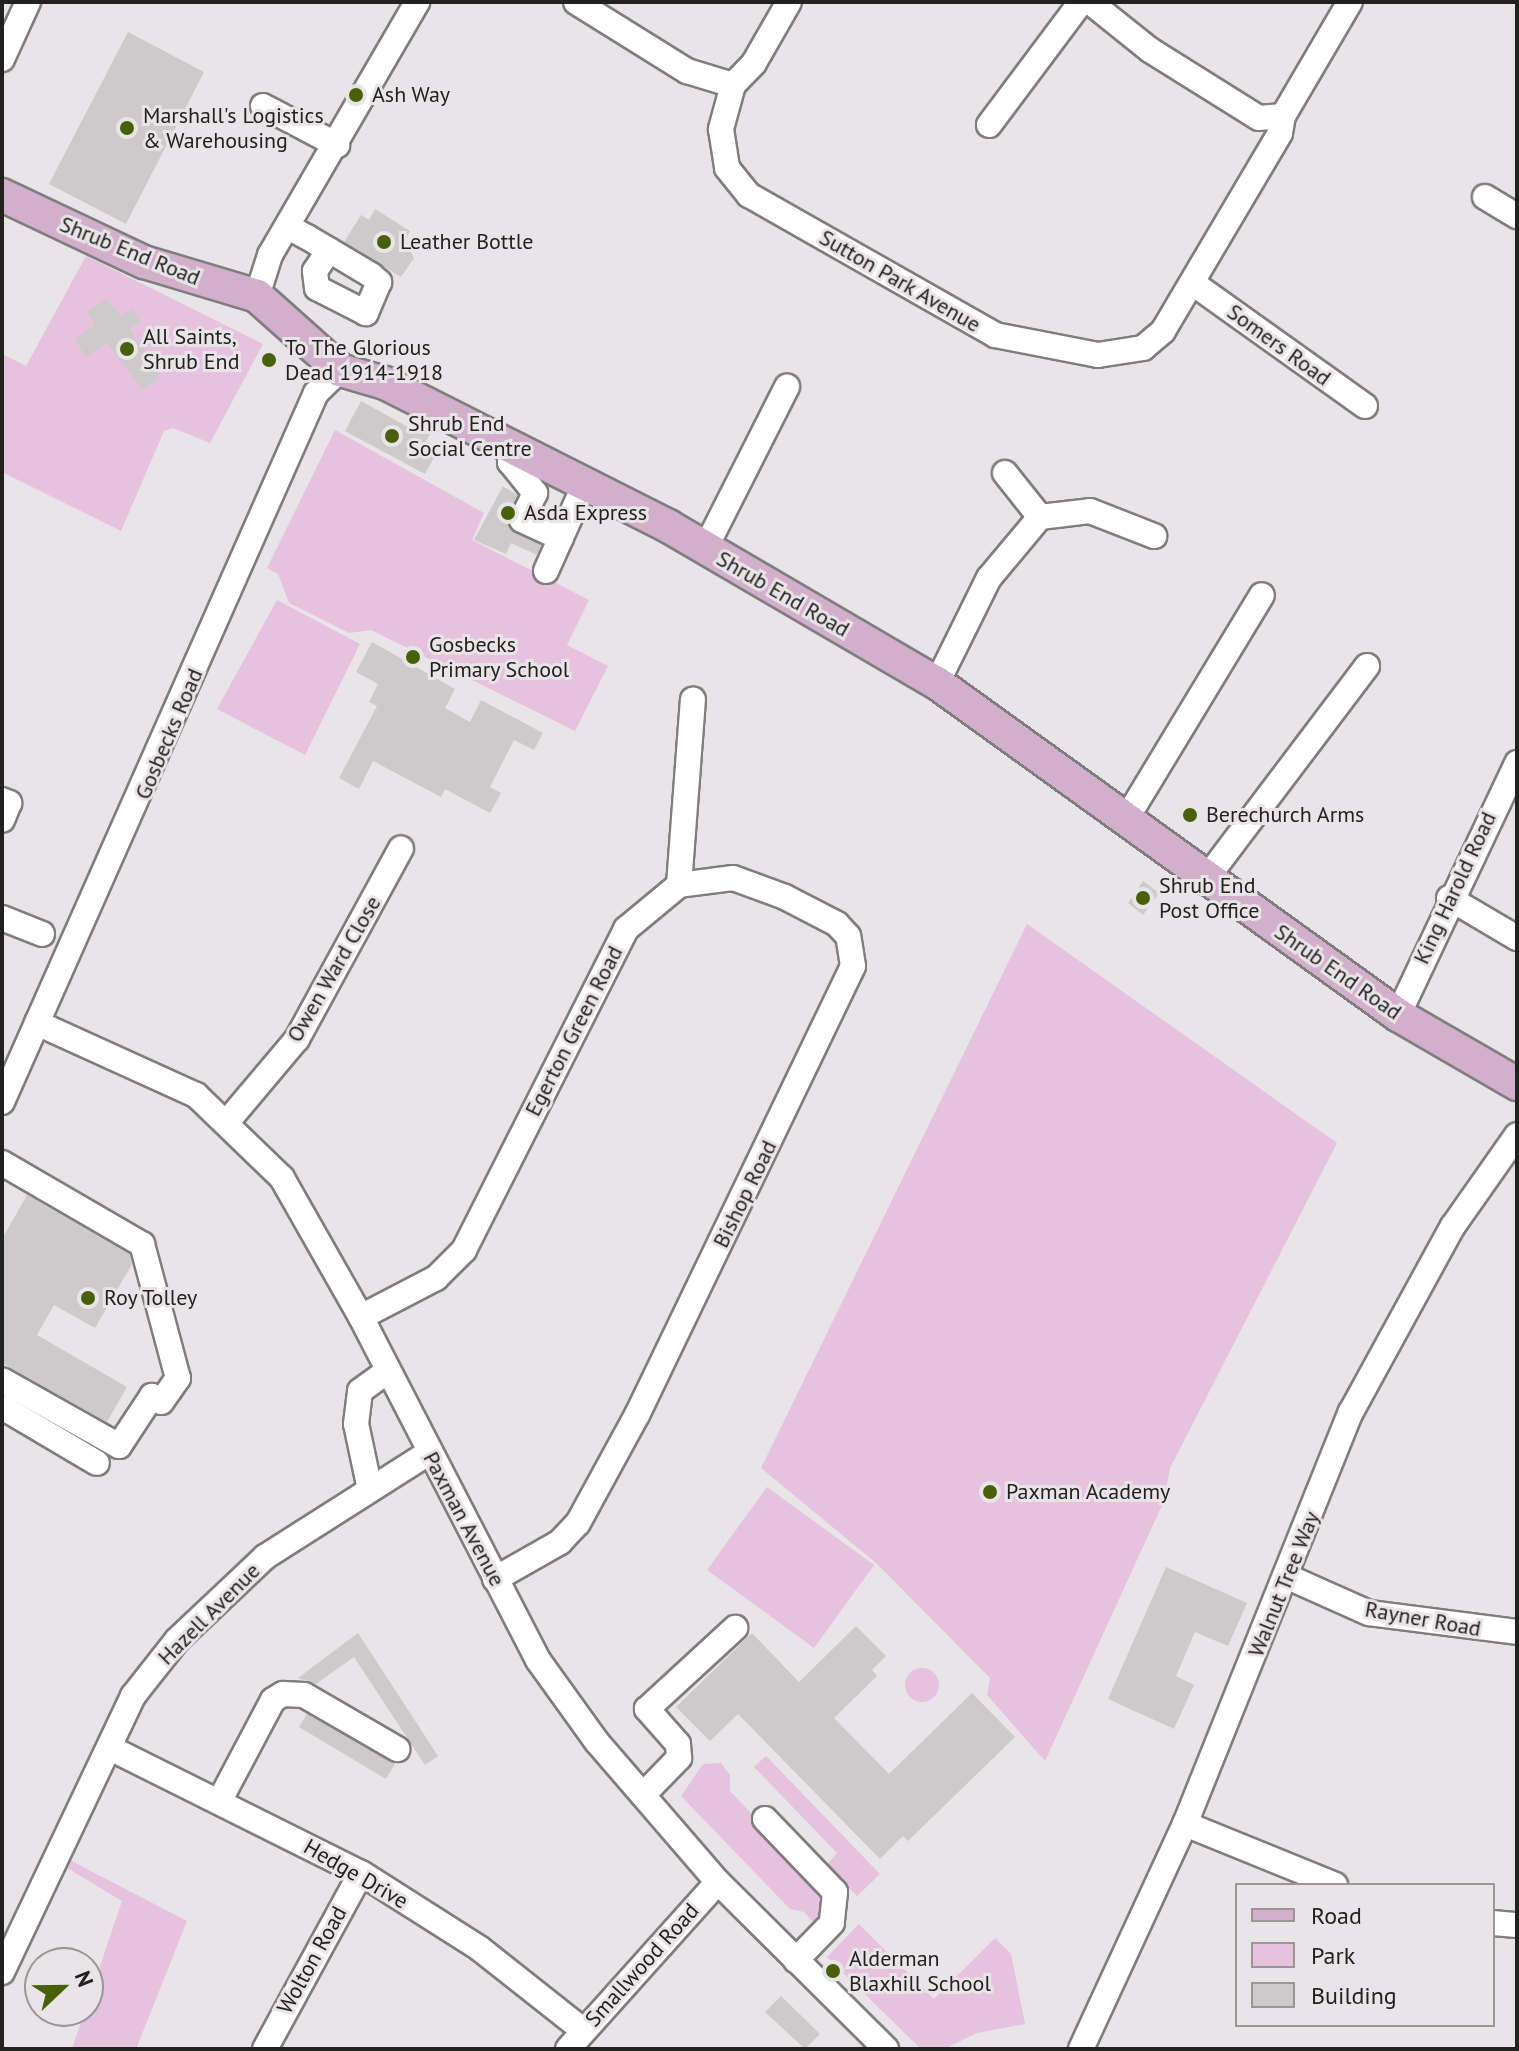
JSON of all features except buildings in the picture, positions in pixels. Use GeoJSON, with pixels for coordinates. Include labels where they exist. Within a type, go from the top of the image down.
{"type":"FeatureCollection","features":[{"type":"Feature","properties":{"kind":"main road","name":"Shrub End Road"},"geometry":{"type":"LineString","coordinates":[[2,195],[144,262],[257,296],[340,370],[385,383],[705,549],[937,683],[1398,1015],[1517,1084]]}},
{"type":"Feature","properties":{"kind":"street"},"geometry":{"type":"LineString","coordinates":[[2,59],[28,2]]}},
{"type":"Feature","properties":{"kind":"street"},"geometry":{"type":"LineString","coordinates":[[257,296],[270,255],[337,145],[417,2]]}},
{"type":"Feature","properties":{"kind":"street"},"geometry":{"type":"LineString","coordinates":[[576,2],[687,71],[733,85],[754,63],[789,2]]}},
{"type":"Feature","properties":{"kind":"street"},"geometry":{"type":"LineString","coordinates":[[989,125],[1081,2]]}},
{"type":"Feature","properties":{"kind":"street"},"geometry":{"type":"LineString","coordinates":[[1090,2],[1150,50],[1259,118],[1283,116]]}},
{"type":"Feature","properties":{"kind":"street","name":"Sutton Park Avenue"},"geometry":{"type":"LineString","coordinates":[[733,85],[721,129],[727,168],[749,195],[995,335],[1098,355],[1143,348],[1163,331],[1194,284],[1280,133],[1283,116],[1350,2]]}},
{"type":"Feature","properties":{"kind":"street"},"geometry":{"type":"LineString","coordinates":[[263,106],[337,145]]}},
{"type":"Feature","properties":{"kind":"street"},"geometry":{"type":"LineString","coordinates":[[1485,197],[1517,216]]}},
{"type":"Feature","properties":{"kind":"street"},"geometry":{"type":"LineString","coordinates":[[288,227],[329,250]]}},
{"type":"Feature","properties":{"kind":"street","name":"Somers Road"},"geometry":{"type":"LineString","coordinates":[[1194,284],[1365,406]]}},
{"type":"Feature","properties":{"kind":"street","name":"Gosbecks Road"},"geometry":{"type":"LineString","coordinates":[[2,1102],[316,393],[340,370]]}},
{"type":"Feature","properties":{"kind":"street"},"geometry":{"type":"LineString","coordinates":[[705,549],[787,387]]}},
{"type":"Feature","properties":{"kind":"street"},"geometry":{"type":"LineString","coordinates":[[514,450],[510,462],[535,493],[522,520],[561,538]]}},
{"type":"Feature","properties":{"kind":"street"},"geometry":{"type":"LineString","coordinates":[[1005,473],[1040,517]]}},
{"type":"Feature","properties":{"kind":"street"},"geometry":{"type":"LineString","coordinates":[[546,571],[584,486]]}},
{"type":"Feature","properties":{"kind":"street"},"geometry":{"type":"LineString","coordinates":[[937,683],[989,578],[1040,517],[1090,511],[1154,536]]}},
{"type":"Feature","properties":{"kind":"street"},"geometry":{"type":"LineString","coordinates":[[1125,821],[1262,595]]}},
{"type":"Feature","properties":{"kind":"street"},"geometry":{"type":"LineString","coordinates":[[1206,879],[1367,666]]}},
{"type":"Feature","properties":{"kind":"street"},"geometry":{"type":"LineString","coordinates":[[679,885],[693,700]]}},
{"type":"Feature","properties":{"kind":"street","name":"King Harold Road"},"geometry":{"type":"LineString","coordinates":[[1398,1015],[1449,898],[1517,763]]}},
{"type":"Feature","properties":{"kind":"street","name":"Owen Ward Close"},"geometry":{"type":"LineString","coordinates":[[227,1122],[297,1039],[401,848]]}},
{"type":"Feature","properties":{"kind":"street","name":"Bishop Road"},"geometry":{"type":"LineString","coordinates":[[495,1579],[560,1542],[578,1523],[637,1415],[853,966],[848,936],[837,924],[785,897],[733,878],[679,885]]}},
{"type":"Feature","properties":{"kind":"street","name":"Egerton Green Road"},"geometry":{"type":"LineString","coordinates":[[361,1317],[436,1278],[464,1250],[626,929],[679,885]]}},
{"type":"Feature","properties":{"kind":"street"},"geometry":{"type":"LineString","coordinates":[[1449,898],[1517,938]]}},
{"type":"Feature","properties":{"kind":"street"},"geometry":{"type":"LineString","coordinates":[[2,918],[42,934]]}},
{"type":"Feature","properties":{"kind":"street","name":"Paxman Avenue"},"geometry":{"type":"LineString","coordinates":[[37,1023],[164,1076],[227,1122],[282,1178],[361,1317],[386,1372],[538,1660],[643,1795],[718,1882],[886,2049]]}},
{"type":"Feature","properties":{"kind":"street","name":"Walnut Tree Way"},"geometry":{"type":"LineString","coordinates":[[1081,2049],[1185,1824],[1288,1577],[1351,1412],[1453,1226],[1517,1135]]}},
{"type":"Feature","properties":{"kind":"street"},"geometry":{"type":"LineString","coordinates":[[2,1163],[142,1244],[178,1378],[161,1402],[152,1396],[119,1446],[2,1380]]}},
{"type":"Feature","properties":{"kind":"street"},"geometry":{"type":"LineString","coordinates":[[369,1485],[356,1424],[360,1391],[386,1372]]}},
{"type":"Feature","properties":{"kind":"street"},"geometry":{"type":"LineString","coordinates":[[2,1407],[97,1463]]}},
{"type":"Feature","properties":{"kind":"street","name":"Hazell Avenue"},"geometry":{"type":"LineString","coordinates":[[2,1972],[31,1900],[110,1748],[133,1696],[177,1640],[265,1557],[369,1485],[428,1453]]}},
{"type":"Feature","properties":{"kind":"street","name":"Rayner Road"},"geometry":{"type":"LineString","coordinates":[[1288,1577],[1369,1613],[1517,1632]]}},
{"type":"Feature","properties":{"kind":"street"},"geometry":{"type":"LineString","coordinates":[[643,1795],[679,1758],[678,1744],[647,1709],[735,1628]]}},
{"type":"Feature","properties":{"kind":"street"},"geometry":{"type":"LineString","coordinates":[[220,1800],[273,1700],[283,1694],[304,1695],[397,1749]]}},
{"type":"Feature","properties":{"kind":"street","name":"Hedge Drive"},"geometry":{"type":"LineString","coordinates":[[110,1748],[220,1800],[361,1873],[479,1948],[575,2040]]}},
{"type":"Feature","properties":{"kind":"street"},"geometry":{"type":"LineString","coordinates":[[765,1819],[835,1892],[832,1923],[796,1960]]}},
{"type":"Feature","properties":{"kind":"street"},"geometry":{"type":"LineString","coordinates":[[1185,1824],[1330,1883]]}},
{"type":"Feature","properties":{"kind":"street","name":"Wolton Road"},"geometry":{"type":"LineString","coordinates":[[265,2049],[361,1873]]}},
{"type":"Feature","properties":{"kind":"street","name":"Smallwood Road"},"geometry":{"type":"LineString","coordinates":[[575,2040],[718,1882]]}},
{"type":"Feature","properties":{"kind":"street"},"geometry":{"type":"LineString","coordinates":[[1495,1923],[1517,1925]]}},
{"type":"Feature","properties":{"kind":"green space"},"geometry":{"type":"Polygon","coordinates":[[[86,256],[263,344],[210,443],[173,428],[164,431],[121,531],[2,472],[2,354],[26,366],[86,256]]]}},
{"type":"Feature","properties":{"kind":"green space"},"geometry":{"type":"Polygon","coordinates":[[[335,430],[484,513],[472,540],[589,600],[567,645],[608,666],[575,731],[371,630],[349,633],[289,603],[278,574],[267,568],[335,430]]]}},
{"type":"Feature","properties":{"kind":"green space"},"geometry":{"type":"Polygon","coordinates":[[[277,600],[360,644],[305,755],[217,709],[277,600]]]}},
{"type":"Feature","properties":{"kind":"green space"},"geometry":{"type":"Polygon","coordinates":[[[1027,924],[1337,1143],[1170,1468],[1164,1501],[1045,1761],[987,1695],[990,1678],[876,1563],[761,1468],[1027,924]]]}},
{"type":"Feature","properties":{"kind":"green space"},"geometry":{"type":"Polygon","coordinates":[[[767,1487],[874,1565],[814,1648],[707,1570],[767,1487]]]}},
{"type":"Feature","properties":{"kind":"green space"},"geometry":{"type":"Polygon","coordinates":[[[922,1668],[934,1673],[939,1685],[934,1697],[922,1702],[910,1697],[905,1685],[910,1673],[922,1668]]]}},
{"type":"Feature","properties":{"kind":"green space"},"geometry":{"type":"Polygon","coordinates":[[[766,1756],[880,1874],[857,1896],[827,1865],[837,1853],[754,1767],[766,1756]]]}},
{"type":"Feature","properties":{"kind":"green space"},"geometry":{"type":"Polygon","coordinates":[[[721,1763],[730,1775],[730,1791],[824,1891],[826,1911],[816,1925],[804,1912],[790,1909],[681,1796],[703,1764],[721,1763]]]}},
{"type":"Feature","properties":{"kind":"green space"},"geometry":{"type":"Polygon","coordinates":[[[60,1855],[187,1921],[136,2049],[72,2049],[79,2027],[104,2027],[104,1954],[122,1901],[57,1862],[60,1855]]]}},
{"type":"Feature","properties":{"kind":"green space"},"geometry":{"type":"Polygon","coordinates":[[[859,1924],[934,1999],[995,1938],[1011,1954],[1025,2024],[977,2033],[944,2049],[921,2049],[827,1957],[859,1924]]]}},
{"type":"Feature","properties":{"kind":"place","name":"Ash Way"},"geometry":{"type":"Point","coordinates":[356,95]}},
{"type":"Feature","properties":{"kind":"place","name":"Marshall's Logistics & Warehousing"},"geometry":{"type":"Point","coordinates":[127,128]}},
{"type":"Feature","properties":{"kind":"place","name":"Leather Bottle"},"geometry":{"type":"Point","coordinates":[384,242]}},
{"type":"Feature","properties":{"kind":"place","name":"All Saints, Shrub End"},"geometry":{"type":"Point","coordinates":[127,349]}},
{"type":"Feature","properties":{"kind":"place","name":"To The Glorious Dead 1914-1918"},"geometry":{"type":"Point","coordinates":[269,360]}},
{"type":"Feature","properties":{"kind":"place","name":"Shrub End Social Centre"},"geometry":{"type":"Point","coordinates":[392,436]}},
{"type":"Feature","properties":{"kind":"place","name":"Asda Express"},"geometry":{"type":"Point","coordinates":[508,513]}},
{"type":"Feature","properties":{"kind":"place","name":"Gosbecks Primary School"},"geometry":{"type":"Point","coordinates":[413,657]}},
{"type":"Feature","properties":{"kind":"place","name":"Berechurch Arms"},"geometry":{"type":"Point","coordinates":[1190,815]}},
{"type":"Feature","properties":{"kind":"place","name":"Shrub End Post Office"},"geometry":{"type":"Point","coordinates":[1143,898]}},
{"type":"Feature","properties":{"kind":"place","name":"Roy Tolley"},"geometry":{"type":"Point","coordinates":[88,1298]}},
{"type":"Feature","properties":{"kind":"place","name":"Paxman Academy"},"geometry":{"type":"Point","coordinates":[990,1492]}},
{"type":"Feature","properties":{"kind":"place","name":"Alderman Blaxhill School"},"geometry":{"type":"Point","coordinates":[833,1971]}}]}
